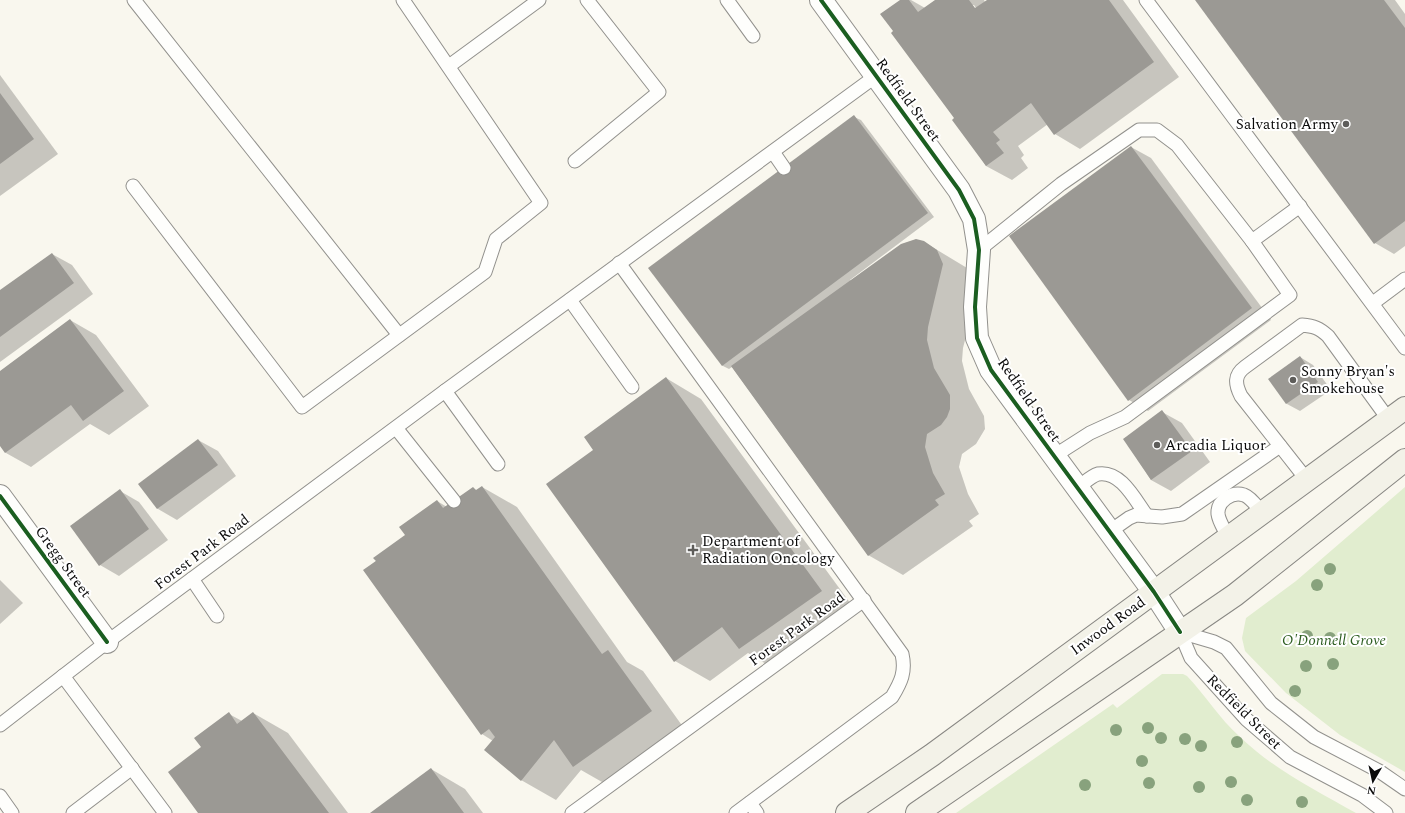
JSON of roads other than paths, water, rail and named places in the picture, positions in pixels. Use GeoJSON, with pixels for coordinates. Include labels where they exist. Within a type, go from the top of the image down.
{"type":"FeatureCollection","features":[{"type":"Feature","properties":{"kind":"main road","name":"Inwood Road"},"geometry":{"type":"LineString","coordinates":[[847,813],[932,755],[1397,414]]}},
{"type":"Feature","properties":{"kind":"main road"},"geometry":{"type":"LineString","coordinates":[[917,813],[1235,595],[1405,460]]}},
{"type":"Feature","properties":{"kind":"street","name":"Redfield Street"},"geometry":{"type":"LineString","coordinates":[[820,0],[959,190],[974,219],[979,250],[975,307],[977,338],[991,370],[1154,592],[1180,632]]}},
{"type":"Feature","properties":{"kind":"street","name":"Gregg Street"},"geometry":{"type":"LineString","coordinates":[[0,496],[106,642]]}},
{"type":"Feature","properties":{"kind":"lane"},"geometry":{"type":"LineString","coordinates":[[134,0],[399,335]]}},
{"type":"Feature","properties":{"kind":"lane"},"geometry":{"type":"LineString","coordinates":[[133,186],[302,407],[485,272],[496,239],[541,203],[403,0]]}},
{"type":"Feature","properties":{"kind":"lane"},"geometry":{"type":"LineString","coordinates":[[449,66],[538,0]]}},
{"type":"Feature","properties":{"kind":"lane"},"geometry":{"type":"LineString","coordinates":[[575,161],[660,92],[587,0]]}},
{"type":"Feature","properties":{"kind":"lane"},"geometry":{"type":"LineString","coordinates":[[727,0],[753,36]]}},
{"type":"Feature","properties":{"kind":"lane"},"geometry":{"type":"LineString","coordinates":[[1146,0],[1405,348]]}},
{"type":"Feature","properties":{"kind":"lane","name":"Forest Park Road"},"geometry":{"type":"LineString","coordinates":[[0,725],[106,642],[619,263],[876,76]]}},
{"type":"Feature","properties":{"kind":"lane"},"geometry":{"type":"LineString","coordinates":[[979,250],[1061,184],[1139,130],[1157,130],[1177,145],[1252,241],[1290,295],[1125,417],[1090,433],[1054,456]]}},
{"type":"Feature","properties":{"kind":"lane"},"geometry":{"type":"LineString","coordinates":[[773,152],[784,168]]}},
{"type":"Feature","properties":{"kind":"lane"},"geometry":{"type":"LineString","coordinates":[[1252,241],[1300,206]]}},
{"type":"Feature","properties":{"kind":"lane"},"geometry":{"type":"LineString","coordinates":[[619,263],[864,600]]}},
{"type":"Feature","properties":{"kind":"lane"},"geometry":{"type":"LineString","coordinates":[[1373,303],[1405,279]]}},
{"type":"Feature","properties":{"kind":"lane"},"geometry":{"type":"LineString","coordinates":[[570,300],[632,387]]}},
{"type":"Feature","properties":{"kind":"lane"},"geometry":{"type":"LineString","coordinates":[[1307,480],[1241,396],[1236,386],[1236,378],[1239,372],[1302,325],[1319,328],[1328,336],[1397,414]]}},
{"type":"Feature","properties":{"kind":"lane"},"geometry":{"type":"LineString","coordinates":[[445,391],[498,464]]}},
{"type":"Feature","properties":{"kind":"lane"},"geometry":{"type":"LineString","coordinates":[[396,428],[454,501]]}},
{"type":"Feature","properties":{"kind":"lane"},"geometry":{"type":"LineString","coordinates":[[1109,532],[1128,518],[1136,515],[1162,517],[1182,514],[1224,492],[1280,446]]}},
{"type":"Feature","properties":{"kind":"lane"},"geometry":{"type":"LineString","coordinates":[[1077,488],[1096,474],[1109,474],[1116,477],[1147,516]]}},
{"type":"Feature","properties":{"kind":"lane"},"geometry":{"type":"LineString","coordinates":[[1224,492],[1244,495],[1250,498],[1262,513]]}},
{"type":"Feature","properties":{"kind":"lane"},"geometry":{"type":"LineString","coordinates":[[1224,492],[1218,512],[1219,519],[1228,537]]}},
{"type":"Feature","properties":{"kind":"lane"},"geometry":{"type":"LineString","coordinates":[[192,579],[217,616]]}},
{"type":"Feature","properties":{"kind":"lane","name":"Forest Park Road"},"geometry":{"type":"LineString","coordinates":[[572,813],[864,600],[902,654],[905,666],[902,681],[892,697],[754,808],[736,813]]}},
{"type":"Feature","properties":{"kind":"lane","name":"Redfield Street"},"geometry":{"type":"LineString","coordinates":[[1180,632],[1214,642],[1226,648],[1271,703],[1314,737],[1379,771],[1405,789]]}},
{"type":"Feature","properties":{"kind":"lane","name":"Redfield Street"},"geometry":{"type":"LineString","coordinates":[[1180,632],[1191,658],[1246,719],[1290,757],[1362,795],[1386,813]]}},
{"type":"Feature","properties":{"kind":"lane"},"geometry":{"type":"LineString","coordinates":[[63,676],[165,813]]}},
{"type":"Feature","properties":{"kind":"lane"},"geometry":{"type":"LineString","coordinates":[[73,813],[132,768]]}},
{"type":"Feature","properties":{"kind":"lane"},"geometry":{"type":"LineString","coordinates":[[0,796],[12,813]]}},
{"type":"Feature","properties":{"kind":"place","name":"Salvation Army"},"geometry":{"type":"Point","coordinates":[1346,124]}},
{"type":"Feature","properties":{"kind":"place","name":"Sonny Bryan's Smokehouse"},"geometry":{"type":"Point","coordinates":[1293,380]}},
{"type":"Feature","properties":{"kind":"place","name":"Arcadia Liquor"},"geometry":{"type":"Point","coordinates":[1157,445]}},
{"type":"Feature","properties":{"kind":"place","name":"Department of Radiation Oncology"},"geometry":{"type":"Point","coordinates":[693,550]}},
{"type":"Feature","properties":{"kind":"park label","name":"O'Donnell Grove"},"geometry":{"type":"Point","coordinates":[1334,640]}}]}
